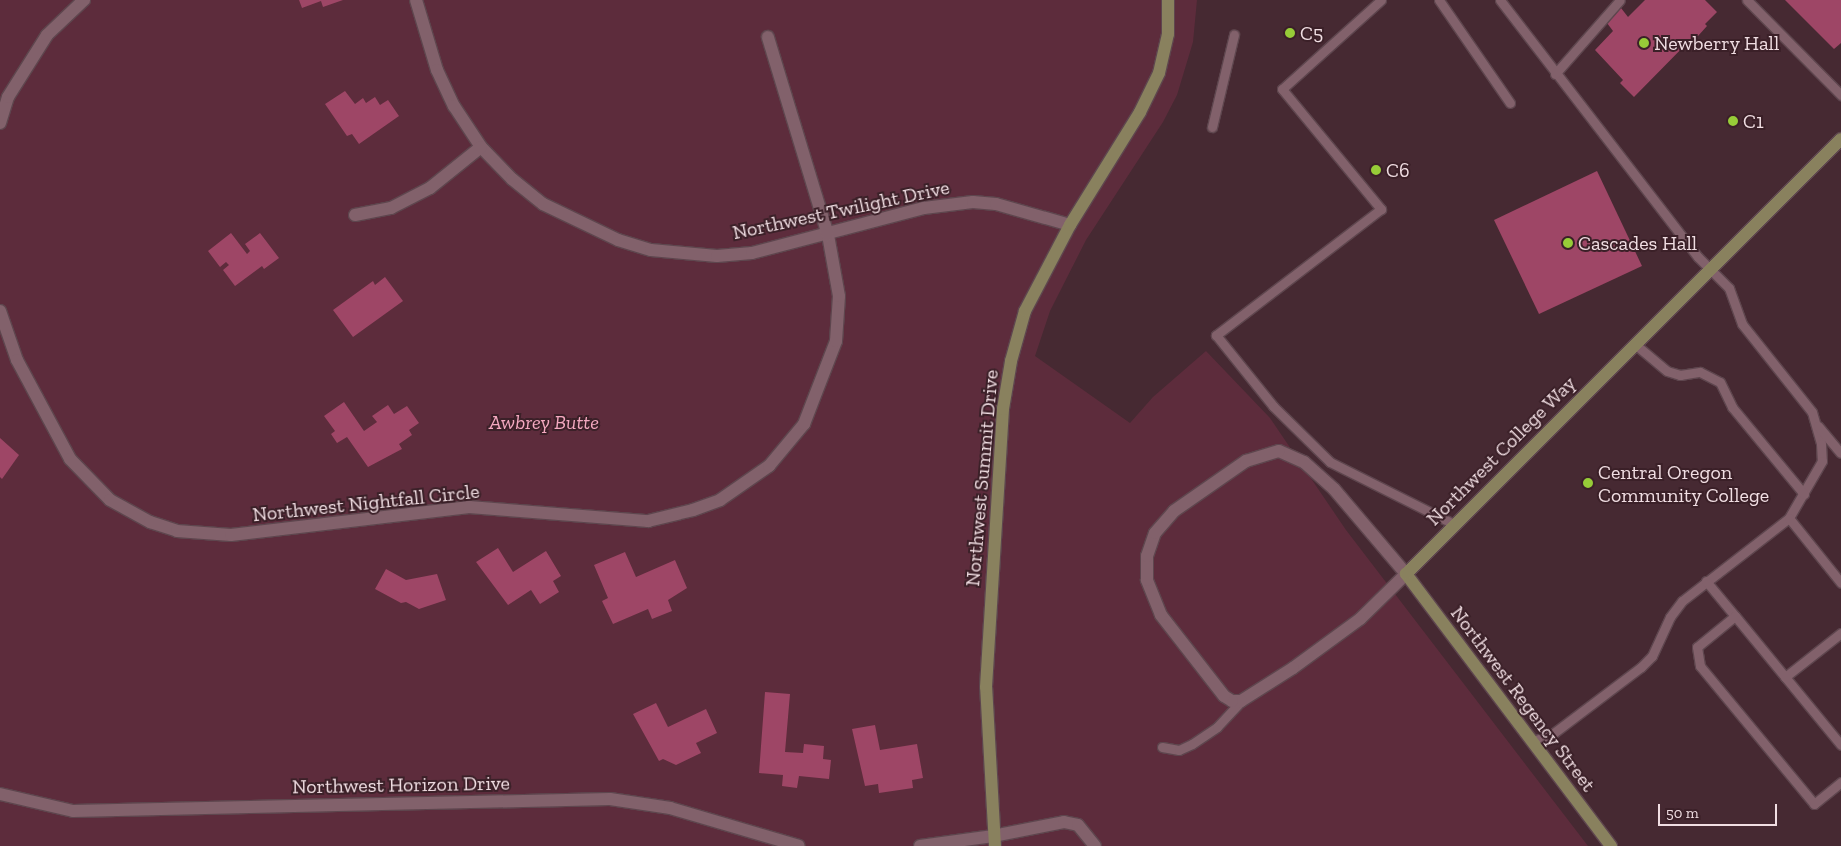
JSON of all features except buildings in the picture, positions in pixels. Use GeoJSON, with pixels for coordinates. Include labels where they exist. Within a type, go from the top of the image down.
{"type":"FeatureCollection","features":[{"type":"Feature","properties":{"kind":"street"},"geometry":{"type":"LineString","coordinates":[[0,123],[8,97],[47,35],[84,0]]}},
{"type":"Feature","properties":{"kind":"street","name":"Northwest Twilight Drive"},"geometry":{"type":"LineString","coordinates":[[416,0],[437,70],[454,106],[481,147],[512,178],[543,204],[618,240],[651,250],[734,254],[828,235],[924,208],[973,202],[996,204],[1070,225]]}},
{"type":"Feature","properties":{"kind":"street","name":"Northwest Summit Drive"},"geometry":{"type":"LineString","coordinates":[[994,841],[986,686],[1004,398],[1025,311],[1070,225],[1140,112],[1159,72],[1168,34],[1168,0]]}},
{"type":"Feature","properties":{"kind":"street","name":"Northwest Nightfall Circle"},"geometry":{"type":"LineString","coordinates":[[0,312],[17,360],[70,458],[110,500],[150,522],[176,531],[199,535],[251,534],[469,507],[648,521],[671,517],[720,500],[769,466],[804,424],[836,341],[839,296],[828,235],[768,37]]}},
{"type":"Feature","properties":{"kind":"street","name":"Northwest College Way"},"geometry":{"type":"LineString","coordinates":[[1241,701],[1360,619],[1841,139]]}},
{"type":"Feature","properties":{"kind":"street"},"geometry":{"type":"LineString","coordinates":[[355,215],[391,208],[430,188],[481,147]]}},
{"type":"Feature","properties":{"kind":"street"},"geometry":{"type":"LineString","coordinates":[[1241,701],[1224,696],[1212,681],[1161,615],[1147,580],[1147,556],[1155,533],[1174,511],[1246,461],[1278,451],[1290,454],[1334,489],[1406,574]]}},
{"type":"Feature","properties":{"kind":"street","name":"Northwest Regency Street"},"geometry":{"type":"LineString","coordinates":[[1406,574],[1611,846]]}},
{"type":"Feature","properties":{"kind":"street","name":"Northwest Horizon Drive"},"geometry":{"type":"LineString","coordinates":[[0,794],[73,812],[610,799],[670,808],[799,846]]}},
{"type":"Feature","properties":{"kind":"street"},"geometry":{"type":"LineString","coordinates":[[920,846],[994,841],[1064,822],[1078,825],[1096,846]]}},
{"type":"Feature","properties":{"kind":"lane"},"geometry":{"type":"LineString","coordinates":[[1381,0],[1282,89],[1381,208],[1216,335],[1273,406],[1330,462],[1454,524]]}},
{"type":"Feature","properties":{"kind":"lane"},"geometry":{"type":"LineString","coordinates":[[1440,0],[1510,103]]}},
{"type":"Feature","properties":{"kind":"lane"},"geometry":{"type":"LineString","coordinates":[[1500,0],[1555,74],[1710,270],[1728,288],[1742,324],[1812,412],[1818,426],[1822,461],[1790,518],[1706,581],[1676,608],[1663,629],[1660,643],[1641,667],[1551,735],[1532,741]]}},
{"type":"Feature","properties":{"kind":"lane"},"geometry":{"type":"LineString","coordinates":[[1555,74],[1620,0]]}},
{"type":"Feature","properties":{"kind":"lane"},"geometry":{"type":"LineString","coordinates":[[1747,0],[1841,96]]}},
{"type":"Feature","properties":{"kind":"lane"},"geometry":{"type":"LineString","coordinates":[[1212,127],[1234,35]]}},
{"type":"Feature","properties":{"kind":"lane"},"geometry":{"type":"LineString","coordinates":[[1636,345],[1667,371],[1680,375],[1700,372],[1720,382],[1732,407],[1804,494]]}},
{"type":"Feature","properties":{"kind":"lane"},"geometry":{"type":"LineString","coordinates":[[1818,426],[1841,453]]}},
{"type":"Feature","properties":{"kind":"lane"},"geometry":{"type":"LineString","coordinates":[[1790,518],[1841,583]]}},
{"type":"Feature","properties":{"kind":"lane"},"geometry":{"type":"LineString","coordinates":[[1706,581],[1841,745]]}},
{"type":"Feature","properties":{"kind":"lane"},"geometry":{"type":"LineString","coordinates":[[1735,616],[1697,647],[1700,666],[1814,804],[1841,782]]}},
{"type":"Feature","properties":{"kind":"lane"},"geometry":{"type":"LineString","coordinates":[[1785,677],[1841,633]]}},
{"type":"Feature","properties":{"kind":"lane","name":"Northwest College Way"},"geometry":{"type":"LineString","coordinates":[[1162,747],[1179,750],[1192,744],[1217,727],[1241,701]]}},
{"type":"Feature","properties":{"kind":"green space","name":"Awbrey Butte"},"geometry":{"type":"Polygon","coordinates":[[[0,0],[1197,0],[1193,42],[1177,95],[1163,122],[1086,240],[1050,311],[1035,356],[1130,423],[1153,397],[1206,351],[1270,418],[1346,530],[1588,846],[0,846],[0,0]]]}},
{"type":"Feature","properties":{"kind":"place","name":"C5"},"geometry":{"type":"Point","coordinates":[1290,33]}},
{"type":"Feature","properties":{"kind":"place","name":"Newberry Hall"},"geometry":{"type":"Point","coordinates":[1644,43]}},
{"type":"Feature","properties":{"kind":"place","name":"C1"},"geometry":{"type":"Point","coordinates":[1733,121]}},
{"type":"Feature","properties":{"kind":"place","name":"C6"},"geometry":{"type":"Point","coordinates":[1376,170]}},
{"type":"Feature","properties":{"kind":"place","name":"Cascades Hall"},"geometry":{"type":"Point","coordinates":[1568,243]}},
{"type":"Feature","properties":{"kind":"place","name":"Central Oregon Community College"},"geometry":{"type":"Point","coordinates":[1588,483]}}]}
